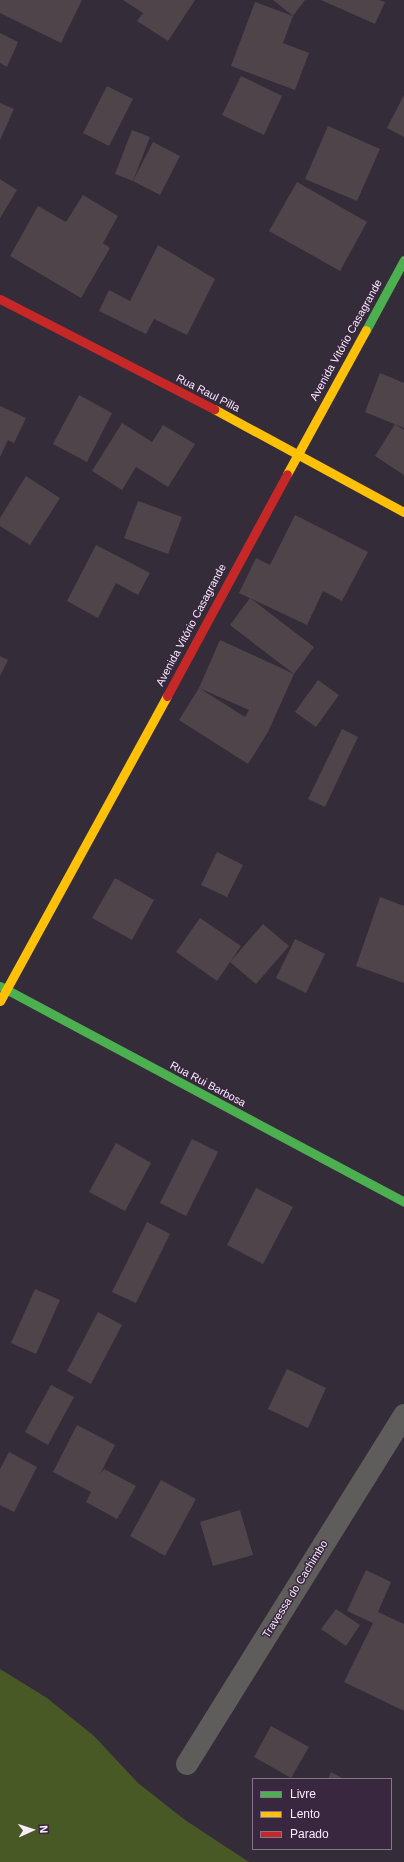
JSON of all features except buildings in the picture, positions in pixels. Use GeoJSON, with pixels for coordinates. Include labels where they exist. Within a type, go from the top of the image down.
{"type":"FeatureCollection","features":[{"type":"Feature","properties":{"kind":"street","name":"Avenida Vitório Casagrande"},"geometry":{"type":"LineString","coordinates":[[0,1001],[3,988],[404,260]]}},
{"type":"Feature","properties":{"kind":"street","name":"Rua Raul Pilla"},"geometry":{"type":"LineString","coordinates":[[0,299],[298,452],[404,512]]}},
{"type":"Feature","properties":{"kind":"street","name":"Rua Rui Barbosa"},"geometry":{"type":"LineString","coordinates":[[3,988],[404,1202]]}},
{"type":"Feature","properties":{"kind":"street","name":"Travessa do Cachimbo"},"geometry":{"type":"LineString","coordinates":[[186,1764],[404,1415]]}},
{"type":"Feature","properties":{"kind":"green space"},"geometry":{"type":"Polygon","coordinates":[[[0,1669],[47,1698],[94,1736],[138,1783],[185,1820],[249,1862],[0,1862],[0,1669]]]}},
{"type":"Feature","properties":{"kind":"traffic: fast"},"geometry":{"type":"LineString","coordinates":[[366,330],[404,260]]}},
{"type":"Feature","properties":{"kind":"traffic: fast"},"geometry":{"type":"LineString","coordinates":[[0,986],[404,1202]]}},
{"type":"Feature","properties":{"kind":"traffic: slow"},"geometry":{"type":"LineString","coordinates":[[287,474],[366,330]]}},
{"type":"Feature","properties":{"kind":"traffic: slow"},"geometry":{"type":"LineString","coordinates":[[214,409],[404,512]]}},
{"type":"Feature","properties":{"kind":"traffic: slow"},"geometry":{"type":"LineString","coordinates":[[0,1001],[167,696]]}},
{"type":"Feature","properties":{"kind":"traffic: jam"},"geometry":{"type":"LineString","coordinates":[[0,299],[214,409]]}},
{"type":"Feature","properties":{"kind":"traffic: jam"},"geometry":{"type":"LineString","coordinates":[[167,696],[287,474]]}}]}
